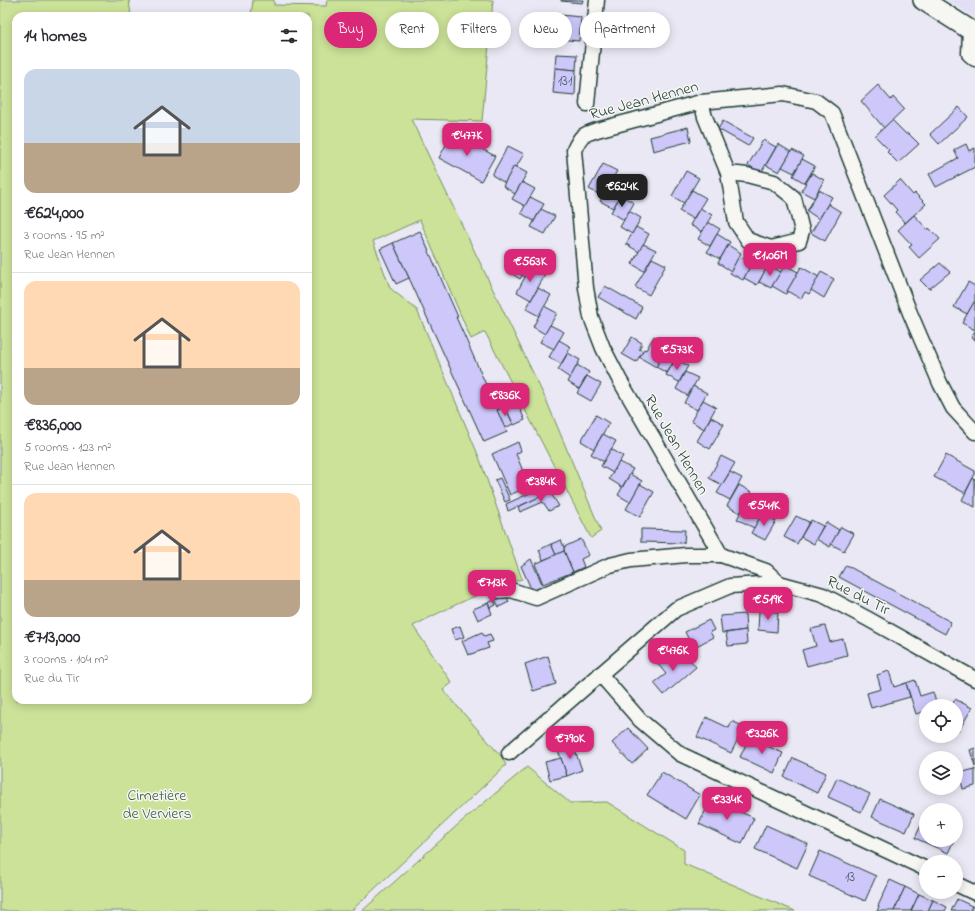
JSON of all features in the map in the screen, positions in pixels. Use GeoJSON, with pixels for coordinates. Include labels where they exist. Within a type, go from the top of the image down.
{"type":"FeatureCollection","features":[{"type":"Feature","properties":{"kind":"main road"},"geometry":{"type":"LineString","coordinates":[[923,0],[973,32]]}},
{"type":"Feature","properties":{"kind":"street"},"geometry":{"type":"LineString","coordinates":[[588,104],[597,0]]}},
{"type":"Feature","properties":{"kind":"street"},"geometry":{"type":"LineString","coordinates":[[973,32],[969,54],[975,59]]}},
{"type":"Feature","properties":{"kind":"street","name":"Rue Jean Hennen"},"geometry":{"type":"LineString","coordinates":[[721,555],[619,380],[602,348],[591,317],[584,271],[574,150],[580,137],[597,130],[701,102],[783,94],[816,101],[832,113],[910,313],[940,383],[953,408],[975,432]]}},
{"type":"Feature","properties":{"kind":"street"},"geometry":{"type":"LineString","coordinates":[[701,102],[728,173],[736,222],[748,240],[771,248],[799,241],[802,231],[794,198],[774,182],[747,175],[728,173]]}},
{"type":"Feature","properties":{"kind":"street"},"geometry":{"type":"LineString","coordinates":[[497,591],[510,590],[536,598],[610,565],[631,560],[686,555],[721,555],[766,571],[779,582]]}},
{"type":"Feature","properties":{"kind":"street","name":"Rue du Tir"},"geometry":{"type":"LineString","coordinates":[[509,753],[676,610],[730,586],[779,582],[823,595],[975,679]]}},
{"type":"Feature","properties":{"kind":"street"},"geometry":{"type":"LineString","coordinates":[[600,674],[640,720],[680,754],[919,867]]}},
{"type":"Feature","properties":{"kind":"street"},"geometry":{"type":"LineString","coordinates":[[963,887],[975,892]]}},
{"type":"Feature","properties":{"kind":"shaded area"},"geometry":{"type":"Polygon","coordinates":[[[948,0],[975,0],[975,17],[948,0]]]}},
{"type":"Feature","properties":{"kind":"green space","name":"Cimetière de Verviers"},"geometry":{"type":"Polygon","coordinates":[[[0,0],[129,0],[130,12],[12,12],[12,704],[312,704],[312,12],[252,12],[253,0],[274,0],[274,5],[326,6],[327,0],[493,0],[492,12],[447,12],[447,48],[489,48],[482,121],[411,119],[547,402],[601,531],[591,538],[485,332],[471,339],[420,220],[373,241],[390,288],[417,310],[479,457],[522,579],[508,583],[452,606],[413,626],[452,683],[443,690],[501,756],[506,765],[351,911],[0,911],[0,0]]]}},
{"type":"Feature","properties":{"kind":"green space"},"geometry":{"type":"Polygon","coordinates":[[[527,767],[570,803],[607,802],[684,850],[684,864],[795,911],[362,911],[461,822],[527,767]]]}},
{"type":"Feature","properties":{"kind":"building"},"geometry":{"type":"Polygon","coordinates":[[[561,0],[583,0],[582,3],[561,0]]]}},
{"type":"Feature","properties":{"kind":"building"},"geometry":{"type":"Polygon","coordinates":[[[572,16],[580,17],[579,41],[572,40],[572,16]]]}},
{"type":"Feature","properties":{"kind":"building"},"geometry":{"type":"Polygon","coordinates":[[[556,54],[577,55],[576,70],[555,68],[556,54]]]}},
{"type":"Feature","properties":{"kind":"building"},"geometry":{"type":"Polygon","coordinates":[[[555,68],[576,70],[575,95],[553,93],[555,68]]]}},
{"type":"Feature","properties":{"kind":"building"},"geometry":{"type":"Polygon","coordinates":[[[878,85],[891,100],[893,97],[904,109],[884,128],[861,101],[878,85]]]}},
{"type":"Feature","properties":{"kind":"building"},"geometry":{"type":"Polygon","coordinates":[[[959,107],[968,117],[939,144],[930,134],[959,107]]]}},
{"type":"Feature","properties":{"kind":"building"},"geometry":{"type":"Polygon","coordinates":[[[892,120],[919,144],[898,163],[887,152],[889,150],[875,136],[892,120]]]}},
{"type":"Feature","properties":{"kind":"building"},"geometry":{"type":"Polygon","coordinates":[[[723,121],[753,138],[748,146],[718,129],[723,121]]]}},
{"type":"Feature","properties":{"kind":"building"},"geometry":{"type":"Polygon","coordinates":[[[688,127],[691,141],[653,151],[650,137],[688,127]]]}},
{"type":"Feature","properties":{"kind":"building"},"geometry":{"type":"Polygon","coordinates":[[[452,133],[495,156],[481,181],[439,158],[452,133]]]}},
{"type":"Feature","properties":{"kind":"building"},"geometry":{"type":"Polygon","coordinates":[[[763,140],[776,147],[761,173],[748,165],[763,140]]]}},
{"type":"Feature","properties":{"kind":"building"},"geometry":{"type":"Polygon","coordinates":[[[778,144],[791,152],[779,172],[766,165],[778,144]]]}},
{"type":"Feature","properties":{"kind":"building"},"geometry":{"type":"Polygon","coordinates":[[[966,144],[969,151],[975,148],[975,167],[936,187],[929,174],[958,158],[954,150],[966,144]]]}},
{"type":"Feature","properties":{"kind":"building"},"geometry":{"type":"Polygon","coordinates":[[[508,146],[524,154],[516,167],[514,166],[505,183],[492,175],[508,146]]]}},
{"type":"Feature","properties":{"kind":"building"},"geometry":{"type":"Polygon","coordinates":[[[792,150],[804,156],[794,173],[782,167],[792,150]]]}},
{"type":"Feature","properties":{"kind":"building"},"geometry":{"type":"Polygon","coordinates":[[[802,159],[815,166],[805,183],[793,176],[802,159]]]}},
{"type":"Feature","properties":{"kind":"building"},"geometry":{"type":"Polygon","coordinates":[[[603,164],[617,171],[602,196],[589,189],[603,164]]]}},
{"type":"Feature","properties":{"kind":"building"},"geometry":{"type":"Polygon","coordinates":[[[514,166],[527,173],[515,194],[503,186],[514,166]]]}},
{"type":"Feature","properties":{"kind":"building"},"geometry":{"type":"Polygon","coordinates":[[[686,171],[699,178],[684,203],[672,196],[686,171]]]}},
{"type":"Feature","properties":{"kind":"building"},"geometry":{"type":"Polygon","coordinates":[[[812,173],[824,180],[814,198],[801,191],[812,173]]]}},
{"type":"Feature","properties":{"kind":"building"},"geometry":{"type":"Polygon","coordinates":[[[612,178],[626,186],[613,208],[600,201],[612,178]]]}},
{"type":"Feature","properties":{"kind":"building"},"geometry":{"type":"Polygon","coordinates":[[[900,180],[913,195],[915,193],[926,204],[905,223],[895,212],[897,210],[884,195],[900,180]]]}},
{"type":"Feature","properties":{"kind":"building"},"geometry":{"type":"Polygon","coordinates":[[[522,182],[535,189],[525,206],[512,199],[522,182]]]}},
{"type":"Feature","properties":{"kind":"building"},"geometry":{"type":"Polygon","coordinates":[[[692,190],[706,198],[693,219],[679,211],[692,190]]]}},
{"type":"Feature","properties":{"kind":"building"},"geometry":{"type":"Polygon","coordinates":[[[819,190],[832,197],[819,219],[807,211],[819,190]]]}},
{"type":"Feature","properties":{"kind":"building"},"geometry":{"type":"Polygon","coordinates":[[[621,195],[634,203],[624,220],[611,212],[621,195]]]}},
{"type":"Feature","properties":{"kind":"building"},"geometry":{"type":"Polygon","coordinates":[[[530,197],[544,204],[534,221],[521,213],[530,197]]]}},
{"type":"Feature","properties":{"kind":"building"},"geometry":{"type":"Polygon","coordinates":[[[828,204],[841,212],[825,241],[811,233],[828,204]]]}},
{"type":"Feature","properties":{"kind":"building"},"geometry":{"type":"Polygon","coordinates":[[[700,208],[712,215],[702,232],[690,225],[700,208]]]}},
{"type":"Feature","properties":{"kind":"building"},"geometry":{"type":"Polygon","coordinates":[[[541,209],[555,216],[545,234],[531,227],[541,209]]]}},
{"type":"Feature","properties":{"kind":"building"},"geometry":{"type":"Polygon","coordinates":[[[629,211],[641,218],[632,234],[620,227],[629,211]]]}},
{"type":"Feature","properties":{"kind":"building"},"geometry":{"type":"Polygon","coordinates":[[[914,215],[928,230],[929,228],[940,239],[919,258],[909,247],[912,245],[898,230],[914,215]]]}},
{"type":"Feature","properties":{"kind":"building"},"geometry":{"type":"Polygon","coordinates":[[[708,222],[720,229],[710,246],[698,239],[708,222]]]}},
{"type":"Feature","properties":{"kind":"building"},"geometry":{"type":"Polygon","coordinates":[[[636,227],[649,234],[639,252],[626,244],[636,227]]]}},
{"type":"Feature","properties":{"kind":"building"},"geometry":{"type":"Polygon","coordinates":[[[420,231],[507,432],[484,442],[393,243],[420,231]]]}},
{"type":"Feature","properties":{"kind":"building"},"geometry":{"type":"Polygon","coordinates":[[[717,234],[730,242],[720,259],[707,252],[717,234]]]}},
{"type":"Feature","properties":{"kind":"building"},"geometry":{"type":"Polygon","coordinates":[[[393,243],[409,278],[396,284],[380,249],[393,243]]]}},
{"type":"Feature","properties":{"kind":"building"},"geometry":{"type":"Polygon","coordinates":[[[643,244],[656,250],[644,271],[632,264],[643,244]]]}},
{"type":"Feature","properties":{"kind":"building"},"geometry":{"type":"Polygon","coordinates":[[[728,245],[741,253],[731,271],[718,263],[728,245]]]}},
{"type":"Feature","properties":{"kind":"building"},"geometry":{"type":"Polygon","coordinates":[[[517,253],[530,260],[520,279],[507,271],[517,253]]]}},
{"type":"Feature","properties":{"kind":"building"},"geometry":{"type":"Polygon","coordinates":[[[739,256],[752,263],[743,280],[730,273],[739,256]]]}},
{"type":"Feature","properties":{"kind":"building"},"geometry":{"type":"Polygon","coordinates":[[[652,258],[666,265],[649,295],[635,287],[652,258]]]}},
{"type":"Feature","properties":{"kind":"building"},"geometry":{"type":"Polygon","coordinates":[[[753,261],[767,268],[757,285],[744,278],[753,261]]]}},
{"type":"Feature","properties":{"kind":"building"},"geometry":{"type":"Polygon","coordinates":[[[940,263],[950,272],[929,289],[920,280],[940,263]]]}},
{"type":"Feature","properties":{"kind":"building"},"geometry":{"type":"Polygon","coordinates":[[[768,265],[781,272],[771,288],[759,282],[768,265]]]}},
{"type":"Feature","properties":{"kind":"building"},"geometry":{"type":"Polygon","coordinates":[[[785,265],[798,272],[786,294],[772,286],[785,265]]]}},
{"type":"Feature","properties":{"kind":"building"},"geometry":{"type":"Polygon","coordinates":[[[527,266],[545,275],[531,300],[517,292],[525,277],[522,275],[527,266]]]}},
{"type":"Feature","properties":{"kind":"building"},"geometry":{"type":"Polygon","coordinates":[[[801,267],[819,277],[809,294],[805,292],[801,299],[787,291],[801,267]]]}},
{"type":"Feature","properties":{"kind":"building"},"geometry":{"type":"Polygon","coordinates":[[[821,272],[834,279],[824,298],[811,290],[821,272]]]}},
{"type":"Feature","properties":{"kind":"building"},"geometry":{"type":"Polygon","coordinates":[[[968,282],[975,286],[975,301],[967,314],[954,307],[968,282]]]}},
{"type":"Feature","properties":{"kind":"building"},"geometry":{"type":"Polygon","coordinates":[[[605,286],[642,307],[636,319],[598,297],[605,286]]]}},
{"type":"Feature","properties":{"kind":"building"},"geometry":{"type":"Polygon","coordinates":[[[538,288],[551,295],[539,316],[526,309],[538,288]]]}},
{"type":"Feature","properties":{"kind":"building"},"geometry":{"type":"Polygon","coordinates":[[[975,302],[975,330],[962,323],[975,302]]]}},
{"type":"Feature","properties":{"kind":"building"},"geometry":{"type":"Polygon","coordinates":[[[544,306],[557,313],[545,334],[533,327],[544,306]]]}},
{"type":"Feature","properties":{"kind":"building"},"geometry":{"type":"Polygon","coordinates":[[[550,325],[564,332],[554,349],[540,342],[550,325]]]}},
{"type":"Feature","properties":{"kind":"building"},"geometry":{"type":"Polygon","coordinates":[[[975,331],[975,340],[971,338],[975,331]]]}},
{"type":"Feature","properties":{"kind":"building"},"geometry":{"type":"Polygon","coordinates":[[[654,336],[669,344],[656,367],[639,357],[644,349],[646,350],[654,336]]]}},
{"type":"Feature","properties":{"kind":"building"},"geometry":{"type":"Polygon","coordinates":[[[632,337],[642,343],[639,349],[643,351],[636,362],[622,354],[632,337]]]}},
{"type":"Feature","properties":{"kind":"building"},"geometry":{"type":"Polygon","coordinates":[[[559,340],[571,347],[561,364],[549,357],[559,340]]]}},
{"type":"Feature","properties":{"kind":"building"},"geometry":{"type":"Polygon","coordinates":[[[667,348],[678,354],[667,373],[656,367],[667,348]]]}},
{"type":"Feature","properties":{"kind":"building"},"geometry":{"type":"Polygon","coordinates":[[[568,353],[580,360],[570,378],[558,370],[568,353]]]}},
{"type":"Feature","properties":{"kind":"building"},"geometry":{"type":"Polygon","coordinates":[[[676,359],[688,366],[679,382],[666,375],[676,359]]]}},
{"type":"Feature","properties":{"kind":"building"},"geometry":{"type":"Polygon","coordinates":[[[577,365],[589,372],[579,389],[568,382],[577,365]]]}},
{"type":"Feature","properties":{"kind":"building"},"geometry":{"type":"Polygon","coordinates":[[[685,372],[698,378],[688,396],[676,389],[685,372]]]}},
{"type":"Feature","properties":{"kind":"building"},"geometry":{"type":"Polygon","coordinates":[[[587,376],[601,384],[591,401],[577,393],[587,376]]]}},
{"type":"Feature","properties":{"kind":"building"},"geometry":{"type":"Polygon","coordinates":[[[693,386],[707,393],[697,410],[684,403],[693,386]]]}},
{"type":"Feature","properties":{"kind":"building"},"geometry":{"type":"Polygon","coordinates":[[[513,394],[516,401],[505,407],[502,399],[513,394]]]}},
{"type":"Feature","properties":{"kind":"building"},"geometry":{"type":"Polygon","coordinates":[[[703,400],[716,407],[704,429],[691,421],[703,400]]]}},
{"type":"Feature","properties":{"kind":"building"},"geometry":{"type":"Polygon","coordinates":[[[516,401],[525,420],[514,425],[505,407],[516,401]]]}},
{"type":"Feature","properties":{"kind":"building"},"geometry":{"type":"Polygon","coordinates":[[[505,407],[513,424],[505,428],[497,410],[505,407]]]}},
{"type":"Feature","properties":{"kind":"building"},"geometry":{"type":"Polygon","coordinates":[[[596,415],[609,423],[594,449],[581,441],[596,415]]]}},
{"type":"Feature","properties":{"kind":"building"},"geometry":{"type":"Polygon","coordinates":[[[711,417],[724,424],[710,449],[697,441],[711,417]]]}},
{"type":"Feature","properties":{"kind":"building"},"geometry":{"type":"Polygon","coordinates":[[[603,434],[616,441],[604,462],[591,454],[603,434]]]}},
{"type":"Feature","properties":{"kind":"building"},"geometry":{"type":"Polygon","coordinates":[[[518,442],[521,451],[516,454],[529,486],[510,495],[492,454],[518,442]]]}},
{"type":"Feature","properties":{"kind":"building"},"geometry":{"type":"Polygon","coordinates":[[[611,449],[623,456],[613,473],[601,466],[611,449]]]}},
{"type":"Feature","properties":{"kind":"building"},"geometry":{"type":"Polygon","coordinates":[[[946,455],[975,471],[975,474],[965,493],[934,477],[946,455]]]}},
{"type":"Feature","properties":{"kind":"building"},"geometry":{"type":"Polygon","coordinates":[[[721,456],[735,463],[722,485],[709,478],[721,456]]]}},
{"type":"Feature","properties":{"kind":"building"},"geometry":{"type":"Polygon","coordinates":[[[619,462],[633,469],[622,487],[609,479],[619,462]]]}},
{"type":"Feature","properties":{"kind":"building"},"geometry":{"type":"Polygon","coordinates":[[[730,472],[742,478],[730,500],[717,493],[730,472]]]}},
{"type":"Feature","properties":{"kind":"building"},"geometry":{"type":"Polygon","coordinates":[[[630,474],[642,481],[630,502],[618,495],[630,474]]]}},
{"type":"Feature","properties":{"kind":"building"},"geometry":{"type":"Polygon","coordinates":[[[500,478],[510,500],[505,502],[495,480],[500,478]]]}},
{"type":"Feature","properties":{"kind":"building"},"geometry":{"type":"Polygon","coordinates":[[[973,478],[975,480],[975,507],[962,500],[973,478]]]}},
{"type":"Feature","properties":{"kind":"building"},"geometry":{"type":"Polygon","coordinates":[[[640,484],[654,492],[640,517],[626,509],[640,484]]]}},
{"type":"Feature","properties":{"kind":"building"},"geometry":{"type":"Polygon","coordinates":[[[739,485],[752,492],[740,513],[727,506],[739,485]]]}},
{"type":"Feature","properties":{"kind":"building"},"geometry":{"type":"Polygon","coordinates":[[[539,489],[542,496],[508,511],[506,504],[539,489]]]}},
{"type":"Feature","properties":{"kind":"building"},"geometry":{"type":"Polygon","coordinates":[[[550,492],[559,506],[549,511],[543,502],[520,512],[518,507],[550,492]]]}},
{"type":"Feature","properties":{"kind":"building"},"geometry":{"type":"Polygon","coordinates":[[[750,495],[763,503],[760,508],[764,511],[754,528],[737,519],[750,495]]]}},
{"type":"Feature","properties":{"kind":"building"},"geometry":{"type":"Polygon","coordinates":[[[762,514],[776,521],[765,540],[751,533],[762,514]]]}},
{"type":"Feature","properties":{"kind":"building"},"geometry":{"type":"Polygon","coordinates":[[[796,516],[809,522],[797,544],[784,537],[796,516]]]}},
{"type":"Feature","properties":{"kind":"building"},"geometry":{"type":"Polygon","coordinates":[[[811,520],[823,526],[814,544],[801,537],[811,520]]]}},
{"type":"Feature","properties":{"kind":"building"},"geometry":{"type":"Polygon","coordinates":[[[826,522],[839,530],[830,547],[816,539],[826,522]]]}},
{"type":"Feature","properties":{"kind":"building"},"geometry":{"type":"Polygon","coordinates":[[[841,527],[854,534],[844,551],[831,544],[841,527]]]}},
{"type":"Feature","properties":{"kind":"building"},"geometry":{"type":"Polygon","coordinates":[[[641,529],[685,530],[684,543],[641,542],[641,529]]]}},
{"type":"Feature","properties":{"kind":"building"},"geometry":{"type":"Polygon","coordinates":[[[581,539],[589,555],[581,559],[584,567],[573,572],[564,551],[564,547],[581,539]]]}},
{"type":"Feature","properties":{"kind":"building"},"geometry":{"type":"Polygon","coordinates":[[[561,540],[564,551],[556,555],[551,544],[561,540]]]}},
{"type":"Feature","properties":{"kind":"building"},"geometry":{"type":"Polygon","coordinates":[[[551,544],[556,555],[543,560],[539,550],[551,544]]]}},
{"type":"Feature","properties":{"kind":"building"},"geometry":{"type":"Polygon","coordinates":[[[564,551],[573,572],[543,584],[535,564],[564,551]]]}},
{"type":"Feature","properties":{"kind":"building"},"geometry":{"type":"Polygon","coordinates":[[[531,559],[543,586],[532,591],[521,566],[531,559]]]}},
{"type":"Feature","properties":{"kind":"building"},"geometry":{"type":"Polygon","coordinates":[[[846,565],[951,622],[945,634],[839,577],[846,565]]]}},
{"type":"Feature","properties":{"kind":"building"},"geometry":{"type":"Polygon","coordinates":[[[505,592],[509,602],[499,607],[494,597],[505,592]]]}},
{"type":"Feature","properties":{"kind":"building"},"geometry":{"type":"Polygon","coordinates":[[[494,600],[496,605],[490,608],[488,603],[494,600]]]}},
{"type":"Feature","properties":{"kind":"building"},"geometry":{"type":"Polygon","coordinates":[[[488,603],[492,614],[478,620],[473,609],[488,603]]]}},
{"type":"Feature","properties":{"kind":"building"},"geometry":{"type":"Polygon","coordinates":[[[759,611],[778,612],[777,632],[758,630],[759,611]]]}},
{"type":"Feature","properties":{"kind":"building"},"geometry":{"type":"Polygon","coordinates":[[[745,614],[746,630],[722,633],[720,616],[745,614]]]}},
{"type":"Feature","properties":{"kind":"building"},"geometry":{"type":"Polygon","coordinates":[[[709,620],[714,630],[710,632],[713,637],[693,648],[685,632],[709,620]]]}},
{"type":"Feature","properties":{"kind":"building"},"geometry":{"type":"Polygon","coordinates":[[[460,626],[464,637],[455,640],[451,629],[460,626]]]}},
{"type":"Feature","properties":{"kind":"building"},"geometry":{"type":"Polygon","coordinates":[[[825,626],[830,642],[843,639],[847,655],[807,666],[802,650],[816,646],[811,629],[825,626]]]}},
{"type":"Feature","properties":{"kind":"building"},"geometry":{"type":"Polygon","coordinates":[[[746,630],[747,644],[728,646],[726,633],[746,630]]]}},
{"type":"Feature","properties":{"kind":"building"},"geometry":{"type":"Polygon","coordinates":[[[482,632],[484,636],[490,634],[493,641],[487,643],[489,648],[468,655],[462,641],[482,632]]]}},
{"type":"Feature","properties":{"kind":"building"},"geometry":{"type":"Polygon","coordinates":[[[668,654],[675,663],[685,654],[696,667],[664,695],[654,683],[666,674],[657,663],[668,654]]]}},
{"type":"Feature","properties":{"kind":"building"},"geometry":{"type":"Polygon","coordinates":[[[548,656],[556,684],[533,691],[525,664],[548,656]]]}},
{"type":"Feature","properties":{"kind":"building"},"geometry":{"type":"Polygon","coordinates":[[[889,671],[894,687],[906,683],[910,697],[871,708],[867,693],[881,689],[877,675],[889,671]]]}},
{"type":"Feature","properties":{"kind":"building"},"geometry":{"type":"Polygon","coordinates":[[[915,680],[920,696],[933,692],[935,699],[919,699],[919,713],[916,714],[906,683],[915,680]]]}},
{"type":"Feature","properties":{"kind":"building"},"geometry":{"type":"Polygon","coordinates":[[[963,703],[972,708],[963,723],[963,703]]]}},
{"type":"Feature","properties":{"kind":"building"},"geometry":{"type":"Polygon","coordinates":[[[706,717],[729,728],[732,721],[744,727],[731,753],[697,737],[706,717]]]}},
{"type":"Feature","properties":{"kind":"building"},"geometry":{"type":"Polygon","coordinates":[[[628,728],[648,749],[632,764],[612,743],[628,728]]]}},
{"type":"Feature","properties":{"kind":"building"},"geometry":{"type":"Polygon","coordinates":[[[749,738],[783,753],[774,773],[740,757],[749,738]]]}},
{"type":"Feature","properties":{"kind":"building"},"geometry":{"type":"Polygon","coordinates":[[[573,745],[582,770],[567,776],[558,750],[573,745]]]}},
{"type":"Feature","properties":{"kind":"building"},"geometry":{"type":"Polygon","coordinates":[[[975,748],[975,766],[970,750],[975,748]]]}},
{"type":"Feature","properties":{"kind":"building"},"geometry":{"type":"Polygon","coordinates":[[[561,758],[567,776],[550,780],[545,762],[561,758]]]}},
{"type":"Feature","properties":{"kind":"building"},"geometry":{"type":"Polygon","coordinates":[[[793,758],[826,773],[817,793],[784,777],[793,758]]]}},
{"type":"Feature","properties":{"kind":"building"},"geometry":{"type":"Polygon","coordinates":[[[975,769],[975,786],[963,789],[963,772],[975,769]]]}},
{"type":"Feature","properties":{"kind":"building"},"geometry":{"type":"Polygon","coordinates":[[[662,772],[700,795],[686,819],[647,795],[662,772]]]}},
{"type":"Feature","properties":{"kind":"building"},"geometry":{"type":"Polygon","coordinates":[[[837,778],[870,794],[861,812],[828,797],[837,778]]]}},
{"type":"Feature","properties":{"kind":"building"},"geometry":{"type":"Polygon","coordinates":[[[711,799],[754,818],[742,844],[699,824],[711,799]]]}},
{"type":"Feature","properties":{"kind":"building"},"geometry":{"type":"Polygon","coordinates":[[[880,799],[914,814],[906,832],[872,817],[880,799]]]}},
{"type":"Feature","properties":{"kind":"building"},"geometry":{"type":"Polygon","coordinates":[[[766,825],[808,844],[797,868],[755,849],[766,825]]]}},
{"type":"Feature","properties":{"kind":"building"},"geometry":{"type":"Polygon","coordinates":[[[919,830],[919,840],[915,838],[919,830]]]}},
{"type":"Feature","properties":{"kind":"building"},"geometry":{"type":"Polygon","coordinates":[[[935,847],[951,847],[948,853],[935,847]]]}},
{"type":"Feature","properties":{"kind":"building"},"geometry":{"type":"Polygon","coordinates":[[[820,851],[876,876],[865,901],[809,876],[820,851]]]}},
{"type":"Feature","properties":{"kind":"building"},"geometry":{"type":"Polygon","coordinates":[[[890,880],[905,887],[894,911],[877,911],[878,906],[890,880]]]}},
{"type":"Feature","properties":{"kind":"building"},"geometry":{"type":"Polygon","coordinates":[[[905,887],[919,894],[911,911],[894,911],[905,887]]]}},
{"type":"Feature","properties":{"kind":"building"},"geometry":{"type":"Polygon","coordinates":[[[919,894],[919,899],[933,900],[928,911],[911,911],[919,894]]]}},
{"type":"Feature","properties":{"kind":"building"},"geometry":{"type":"Polygon","coordinates":[[[957,899],[972,906],[970,911],[951,911],[957,899]]]}},
{"type":"Feature","properties":{"kind":"building"},"geometry":{"type":"Polygon","coordinates":[[[933,900],[947,907],[945,911],[928,911],[933,900]]]}},
{"type":"Feature","properties":{"kind":"building"},"geometry":{"type":"Polygon","coordinates":[[[972,906],[975,908],[975,911],[970,911],[972,906]]]}}]}
